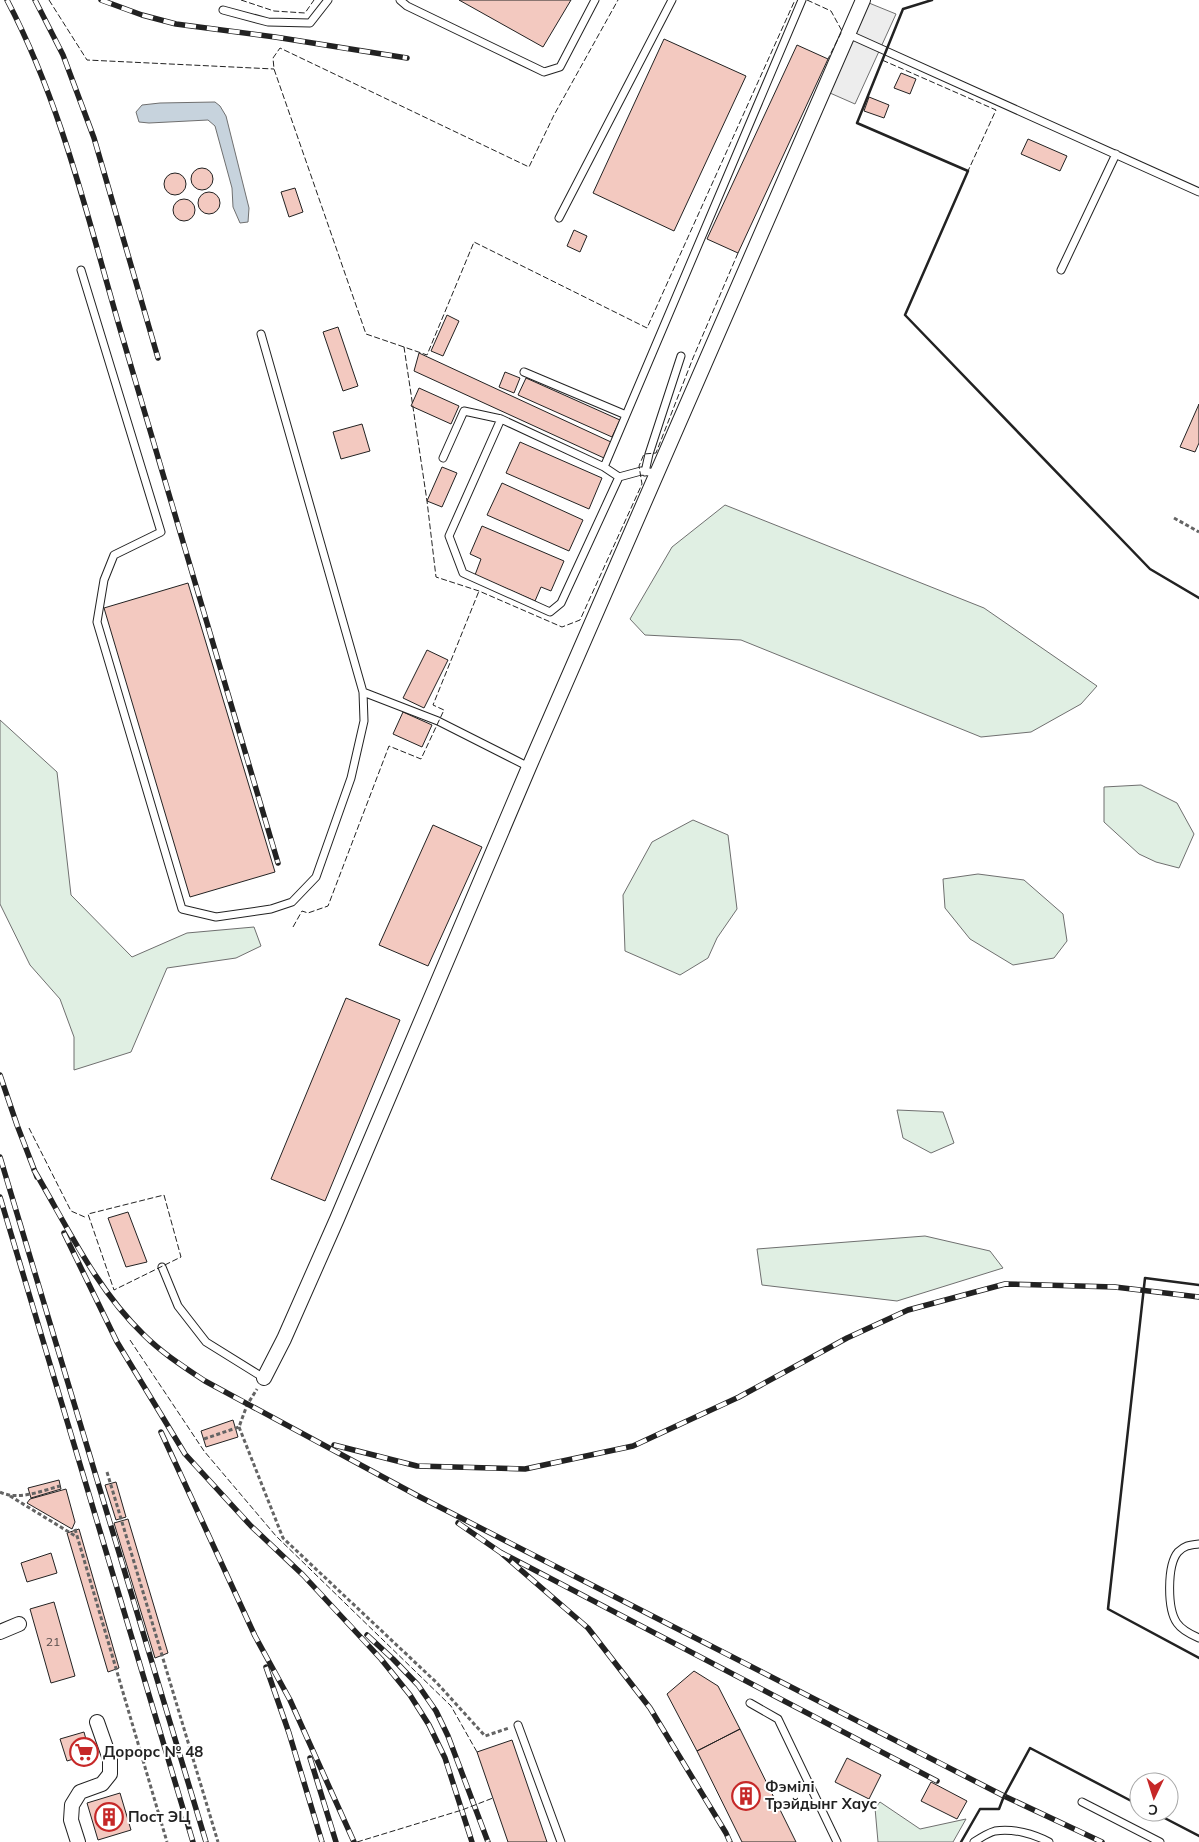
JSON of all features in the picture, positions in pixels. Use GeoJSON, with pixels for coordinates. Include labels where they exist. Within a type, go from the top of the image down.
{"type":"FeatureCollection","features":[{"type":"Feature","properties":{"kind":"street"},"geometry":{"type":"LineString","coordinates":[[264,1378],[284,1339],[337,1219],[529,767],[651,472],[863,0]]}},
{"type":"Feature","properties":{"kind":"street"},"geometry":{"type":"LineString","coordinates":[[0,1632],[19,1624]]}},
{"type":"Feature","properties":{"kind":"street"},"geometry":{"type":"LineString","coordinates":[[78,1842],[71,1820],[72,1805],[80,1792],[102,1784],[110,1774],[110,1759],[97,1722]]}},
{"type":"Feature","properties":{"kind":"lane"},"geometry":{"type":"LineString","coordinates":[[223,10],[268,22],[310,23],[328,0]]}},
{"type":"Feature","properties":{"kind":"lane"},"geometry":{"type":"LineString","coordinates":[[400,0],[407,6],[544,72],[560,67],[595,0]]}},
{"type":"Feature","properties":{"kind":"lane"},"geometry":{"type":"LineString","coordinates":[[559,218],[672,0]]}},
{"type":"Feature","properties":{"kind":"lane"},"geometry":{"type":"LineString","coordinates":[[604,466],[802,0]]}},
{"type":"Feature","properties":{"kind":"lane"},"geometry":{"type":"LineString","coordinates":[[848,34],[1199,192]]}},
{"type":"Feature","properties":{"kind":"lane"},"geometry":{"type":"LineString","coordinates":[[1061,270],[1116,154]]}},
{"type":"Feature","properties":{"kind":"lane"},"geometry":{"type":"LineString","coordinates":[[82,270],[161,532],[114,554],[104,580],[97,622],[182,909],[216,917],[271,909],[292,902],[316,877],[351,778],[364,721],[363,692],[261,334]]}},
{"type":"Feature","properties":{"kind":"lane"},"geometry":{"type":"LineString","coordinates":[[443,458],[464,411],[502,419],[604,466],[619,477],[651,472],[649,454],[681,356]]}},
{"type":"Feature","properties":{"kind":"lane"},"geometry":{"type":"LineString","coordinates":[[524,372],[626,415]]}},
{"type":"Feature","properties":{"kind":"lane"},"geometry":{"type":"LineString","coordinates":[[502,419],[449,536],[463,572],[550,612],[561,603],[619,477]]}},
{"type":"Feature","properties":{"kind":"lane"},"geometry":{"type":"LineString","coordinates":[[363,692],[438,722],[529,767]]}},
{"type":"Feature","properties":{"kind":"lane"},"geometry":{"type":"LineString","coordinates":[[162,1267],[178,1306],[206,1342],[264,1378]]}},
{"type":"Feature","properties":{"kind":"lane"},"geometry":{"type":"LineString","coordinates":[[1199,1544],[1186,1545],[1177,1554],[1171,1572],[1169,1598],[1171,1611],[1177,1624],[1199,1638]]}},
{"type":"Feature","properties":{"kind":"lane"},"geometry":{"type":"LineString","coordinates":[[750,1703],[778,1719],[837,1842]]}},
{"type":"Feature","properties":{"kind":"lane"},"geometry":{"type":"LineString","coordinates":[[518,1725],[561,1842]]}},
{"type":"Feature","properties":{"kind":"lane"},"geometry":{"type":"LineString","coordinates":[[1082,1802],[1160,1842]]}},
{"type":"Feature","properties":{"kind":"lane"},"geometry":{"type":"LineString","coordinates":[[974,1842],[995,1831],[1036,1835],[1049,1842]]}},
{"type":"Feature","properties":{"kind":"path"},"geometry":{"type":"LineString","coordinates":[[1174,518],[1199,532]]}},
{"type":"Feature","properties":{"kind":"path"},"geometry":{"type":"LineString","coordinates":[[264,1378],[247,1405],[239,1427],[283,1538],[436,1683],[485,1736],[518,1725]]}},
{"type":"Feature","properties":{"kind":"path"},"geometry":{"type":"LineString","coordinates":[[204,1439],[239,1427]]}},
{"type":"Feature","properties":{"kind":"path"},"geometry":{"type":"LineString","coordinates":[[107,1472],[218,1842]]}},
{"type":"Feature","properties":{"kind":"path"},"geometry":{"type":"LineString","coordinates":[[10,1496],[30,1494],[60,1486]]}},
{"type":"Feature","properties":{"kind":"path"},"geometry":{"type":"LineString","coordinates":[[0,1492],[10,1496],[78,1538]]}},
{"type":"Feature","properties":{"kind":"path"},"geometry":{"type":"LineString","coordinates":[[75,1529],[167,1842]]}},
{"type":"Feature","properties":{"kind":"green space"},"geometry":{"type":"Polygon","coordinates":[[[725,505],[984,608],[1097,686],[1081,704],[1031,732],[981,737],[741,640],[645,635],[630,619],[672,547],[725,505]]]}},
{"type":"Feature","properties":{"kind":"green space"},"geometry":{"type":"Polygon","coordinates":[[[0,720],[57,772],[71,895],[132,957],[187,933],[254,927],[261,946],[236,958],[167,968],[131,1052],[74,1070],[74,1037],[60,999],[30,965],[0,904],[0,720]]]}},
{"type":"Feature","properties":{"kind":"green space"},"geometry":{"type":"Polygon","coordinates":[[[1141,785],[1177,803],[1194,834],[1179,868],[1156,862],[1139,854],[1104,822],[1104,787],[1141,785]]]}},
{"type":"Feature","properties":{"kind":"green space"},"geometry":{"type":"Polygon","coordinates":[[[693,820],[728,835],[737,909],[717,938],[708,958],[680,975],[625,951],[623,895],[652,842],[693,820]]]}},
{"type":"Feature","properties":{"kind":"green space"},"geometry":{"type":"Polygon","coordinates":[[[978,874],[1024,880],[1063,914],[1067,941],[1054,958],[1013,965],[970,939],[945,908],[943,879],[978,874]]]}},
{"type":"Feature","properties":{"kind":"green space"},"geometry":{"type":"Polygon","coordinates":[[[897,1110],[943,1112],[954,1143],[931,1153],[903,1138],[897,1110]]]}},
{"type":"Feature","properties":{"kind":"green space"},"geometry":{"type":"Polygon","coordinates":[[[925,1236],[990,1251],[1003,1268],[897,1301],[762,1285],[757,1249],[925,1236]]]}},
{"type":"Feature","properties":{"kind":"green space"},"geometry":{"type":"Polygon","coordinates":[[[880,1802],[920,1829],[966,1819],[953,1842],[878,1842],[875,1808],[880,1802]]]}},
{"type":"Feature","properties":{"kind":"shaded area"},"geometry":{"type":"Polygon","coordinates":[[[869,3],[896,14],[855,104],[830,93],[869,3]]]}},
{"type":"Feature","properties":{"kind":"shaded area"},"geometry":{"type":"Polygon","coordinates":[[[215,102],[226,116],[249,208],[248,222],[240,223],[233,207],[232,188],[215,126],[208,120],[139,122],[136,112],[142,105],[215,102]]]}},
{"type":"Feature","properties":{"kind":"building"},"geometry":{"type":"Polygon","coordinates":[[[459,0],[571,0],[543,47],[459,0]]]}},
{"type":"Feature","properties":{"kind":"building"},"geometry":{"type":"Polygon","coordinates":[[[664,39],[746,76],[674,231],[593,193],[664,39]]]}},
{"type":"Feature","properties":{"kind":"building"},"geometry":{"type":"Polygon","coordinates":[[[797,45],[828,59],[738,253],[707,239],[797,45]]]}},
{"type":"Feature","properties":{"kind":"building"},"geometry":{"type":"Polygon","coordinates":[[[901,73],[916,79],[910,94],[894,88],[901,73]]]}},
{"type":"Feature","properties":{"kind":"building"},"geometry":{"type":"Polygon","coordinates":[[[869,97],[889,105],[884,118],[864,111],[869,97]]]}},
{"type":"Feature","properties":{"kind":"building"},"geometry":{"type":"Polygon","coordinates":[[[1028,139],[1067,156],[1060,171],[1021,154],[1028,139]]]}},
{"type":"Feature","properties":{"kind":"building"},"geometry":{"type":"Polygon","coordinates":[[[202,168],[210,171],[213,179],[210,187],[202,190],[194,187],[191,179],[194,171],[202,168]]]}},
{"type":"Feature","properties":{"kind":"building"},"geometry":{"type":"Polygon","coordinates":[[[175,173],[183,176],[186,184],[183,192],[175,195],[167,192],[164,184],[167,176],[175,173]]]}},
{"type":"Feature","properties":{"kind":"building"},"geometry":{"type":"Polygon","coordinates":[[[295,188],[303,212],[289,217],[281,192],[295,188]]]}},
{"type":"Feature","properties":{"kind":"building"},"geometry":{"type":"Polygon","coordinates":[[[209,192],[217,195],[220,203],[217,211],[209,214],[201,211],[198,203],[201,195],[209,192]]]}},
{"type":"Feature","properties":{"kind":"building"},"geometry":{"type":"Polygon","coordinates":[[[184,199],[192,202],[195,210],[192,218],[184,221],[176,218],[173,210],[176,202],[184,199]]]}},
{"type":"Feature","properties":{"kind":"building"},"geometry":{"type":"Polygon","coordinates":[[[574,230],[587,236],[580,252],[567,246],[574,230]]]}},
{"type":"Feature","properties":{"kind":"building"},"geometry":{"type":"Polygon","coordinates":[[[447,315],[459,321],[443,356],[431,351],[447,315]]]}},
{"type":"Feature","properties":{"kind":"building"},"geometry":{"type":"Polygon","coordinates":[[[338,327],[358,386],[343,391],[323,332],[338,327]]]}},
{"type":"Feature","properties":{"kind":"building"},"geometry":{"type":"Polygon","coordinates":[[[419,353],[611,442],[604,458],[414,371],[419,353]]]}},
{"type":"Feature","properties":{"kind":"building"},"geometry":{"type":"Polygon","coordinates":[[[505,372],[520,378],[514,393],[499,387],[505,372]]]}},
{"type":"Feature","properties":{"kind":"building"},"geometry":{"type":"Polygon","coordinates":[[[526,378],[620,420],[612,437],[518,395],[526,378]]]}},
{"type":"Feature","properties":{"kind":"building"},"geometry":{"type":"Polygon","coordinates":[[[419,388],[459,406],[451,424],[411,406],[419,388]]]}},
{"type":"Feature","properties":{"kind":"building"},"geometry":{"type":"Polygon","coordinates":[[[1199,404],[1199,443],[1195,452],[1180,447],[1199,404]]]}},
{"type":"Feature","properties":{"kind":"building"},"geometry":{"type":"Polygon","coordinates":[[[362,424],[370,451],[341,459],[333,432],[362,424]]]}},
{"type":"Feature","properties":{"kind":"building"},"geometry":{"type":"Polygon","coordinates":[[[520,442],[602,478],[589,509],[506,473],[520,442]]]}},
{"type":"Feature","properties":{"kind":"building"},"geometry":{"type":"Polygon","coordinates":[[[442,467],[457,473],[442,507],[427,501],[442,467]]]}},
{"type":"Feature","properties":{"kind":"building"},"geometry":{"type":"Polygon","coordinates":[[[502,483],[583,520],[569,551],[487,515],[502,483]]]}},
{"type":"Feature","properties":{"kind":"building"},"geometry":{"type":"Polygon","coordinates":[[[482,526],[564,561],[551,591],[541,587],[535,601],[475,575],[481,559],[470,554],[482,526]]]}},
{"type":"Feature","properties":{"kind":"building"},"geometry":{"type":"Polygon","coordinates":[[[188,583],[275,872],[190,897],[104,608],[188,583]]]}},
{"type":"Feature","properties":{"kind":"building"},"geometry":{"type":"Polygon","coordinates":[[[427,650],[448,660],[424,708],[403,698],[427,650]]]}},
{"type":"Feature","properties":{"kind":"building"},"geometry":{"type":"Polygon","coordinates":[[[403,712],[432,725],[422,747],[393,734],[403,712]]]}},
{"type":"Feature","properties":{"kind":"building"},"geometry":{"type":"Polygon","coordinates":[[[433,825],[482,847],[428,966],[379,945],[433,825]]]}},
{"type":"Feature","properties":{"kind":"building"},"geometry":{"type":"Polygon","coordinates":[[[346,998],[400,1020],[325,1201],[271,1179],[346,998]]]}},
{"type":"Feature","properties":{"kind":"building"},"geometry":{"type":"Polygon","coordinates":[[[128,1212],[147,1262],[126,1267],[108,1218],[128,1212]]]}},
{"type":"Feature","properties":{"kind":"building"},"geometry":{"type":"Polygon","coordinates":[[[233,1420],[238,1437],[206,1447],[201,1431],[233,1420]]]}},
{"type":"Feature","properties":{"kind":"building"},"geometry":{"type":"Polygon","coordinates":[[[59,1480],[61,1489],[31,1498],[28,1488],[59,1480]]]}},
{"type":"Feature","properties":{"kind":"building"},"geometry":{"type":"Polygon","coordinates":[[[116,1482],[126,1517],[116,1520],[105,1485],[116,1482]]]}},
{"type":"Feature","properties":{"kind":"building"},"geometry":{"type":"Polygon","coordinates":[[[66,1489],[75,1522],[72,1529],[27,1503],[30,1499],[66,1489]]]}},
{"type":"Feature","properties":{"kind":"building"},"geometry":{"type":"Polygon","coordinates":[[[128,1519],[168,1653],[155,1658],[114,1523],[128,1519]]]}},
{"type":"Feature","properties":{"kind":"building"},"geometry":{"type":"Polygon","coordinates":[[[79,1529],[119,1668],[108,1672],[67,1533],[79,1529]]]}},
{"type":"Feature","properties":{"kind":"building"},"geometry":{"type":"Polygon","coordinates":[[[51,1553],[57,1573],[27,1582],[21,1563],[51,1553]]]}},
{"type":"Feature","properties":{"kind":"building"},"geometry":{"type":"Polygon","coordinates":[[[54,1602],[75,1676],[51,1683],[30,1609],[54,1602]]]}},
{"type":"Feature","properties":{"kind":"building"},"geometry":{"type":"Polygon","coordinates":[[[694,1671],[718,1686],[740,1729],[697,1751],[667,1694],[694,1671]]]}},
{"type":"Feature","properties":{"kind":"building","name":"Фэмілі Трэйдынг Хаус"},"geometry":{"type":"Polygon","coordinates":[[[740,1729],[796,1842],[742,1842],[697,1751],[740,1729]]]}},
{"type":"Feature","properties":{"kind":"building"},"geometry":{"type":"Polygon","coordinates":[[[84,1732],[90,1754],[67,1761],[60,1739],[84,1732]]]}},
{"type":"Feature","properties":{"kind":"building"},"geometry":{"type":"Polygon","coordinates":[[[512,1740],[547,1842],[508,1842],[477,1752],[512,1740]]]}},
{"type":"Feature","properties":{"kind":"building"},"geometry":{"type":"Polygon","coordinates":[[[847,1758],[881,1775],[869,1799],[835,1782],[847,1758]]]}},
{"type":"Feature","properties":{"kind":"building"},"geometry":{"type":"Polygon","coordinates":[[[931,1782],[967,1801],[957,1819],[921,1801],[931,1782]]]}},
{"type":"Feature","properties":{"kind":"building","name":"Пост ЭЦ"},"geometry":{"type":"Polygon","coordinates":[[[120,1793],[131,1830],[98,1840],[87,1803],[120,1793]]]}},
{"type":"Feature","properties":{"kind":"railway"},"geometry":{"type":"LineString","coordinates":[[7,0],[44,82],[73,166],[278,863]]}},
{"type":"Feature","properties":{"kind":"railway"},"geometry":{"type":"LineString","coordinates":[[35,0],[63,55],[94,138],[158,358]]}},
{"type":"Feature","properties":{"kind":"railway"},"geometry":{"type":"LineString","coordinates":[[101,0],[142,15],[176,24],[275,37],[407,58]]}},
{"type":"Feature","properties":{"kind":"railway"},"geometry":{"type":"LineString","coordinates":[[0,1075],[37,1177]]}},
{"type":"Feature","properties":{"kind":"railway"},"geometry":{"type":"LineString","coordinates":[[0,1157],[206,1842]]}},
{"type":"Feature","properties":{"kind":"railway"},"geometry":{"type":"LineString","coordinates":[[34,1170],[83,1256],[111,1298],[158,1348],[205,1381],[420,1497],[1004,1796],[1102,1842]]}},
{"type":"Feature","properties":{"kind":"railway"},"geometry":{"type":"LineString","coordinates":[[0,1197],[193,1842]]}},
{"type":"Feature","properties":{"kind":"railway"},"geometry":{"type":"LineString","coordinates":[[64,1233],[117,1342],[185,1454],[251,1526],[303,1575],[381,1659],[410,1695],[429,1725],[445,1758],[472,1842]]}},
{"type":"Feature","properties":{"kind":"railway"},"geometry":{"type":"LineString","coordinates":[[334,1445],[417,1466],[525,1469],[633,1446],[739,1397],[847,1338],[908,1310],[1005,1284],[1115,1287],[1199,1297]]}},
{"type":"Feature","properties":{"kind":"railway"},"geometry":{"type":"LineString","coordinates":[[161,1432],[255,1636],[290,1700],[354,1842]]}},
{"type":"Feature","properties":{"kind":"railway"},"geometry":{"type":"LineString","coordinates":[[458,1523],[500,1552],[588,1628],[650,1708],[730,1842]]}},
{"type":"Feature","properties":{"kind":"railway"},"geometry":{"type":"LineString","coordinates":[[500,1552],[937,1781]]}},
{"type":"Feature","properties":{"kind":"railway"},"geometry":{"type":"LineString","coordinates":[[367,1635],[418,1685],[436,1711],[448,1736],[488,1842]]}},
{"type":"Feature","properties":{"kind":"railway"},"geometry":{"type":"LineString","coordinates":[[266,1667],[289,1733],[322,1842]]}},
{"type":"Feature","properties":{"kind":"railway"},"geometry":{"type":"LineString","coordinates":[[310,1758],[336,1842]]}},
{"type":"Feature","properties":{"kind":"fence"},"geometry":{"type":"LineString","coordinates":[[49,0],[87,60],[274,69]]}},
{"type":"Feature","properties":{"kind":"fence"},"geometry":{"type":"LineString","coordinates":[[241,0],[274,11],[305,13],[314,0]]}},
{"type":"Feature","properties":{"kind":"fence"},"geometry":{"type":"LineString","coordinates":[[404,347],[366,334],[274,69],[273,58],[280,48],[529,167],[554,115],[618,0]]}},
{"type":"Feature","properties":{"kind":"fence"},"geometry":{"type":"LineString","coordinates":[[738,253],[693,358],[656,453],[644,454],[639,466],[642,484],[580,620],[562,627],[479,591],[436,577],[427,501],[404,347],[427,355],[474,242],[647,328],[795,0]]}},
{"type":"Feature","properties":{"kind":"fence"},"geometry":{"type":"LineString","coordinates":[[807,0],[831,11],[842,31],[828,59]]}},
{"type":"Feature","properties":{"kind":"fence"},"geometry":{"type":"LineString","coordinates":[[857,123],[968,171],[996,110],[882,60]]}},
{"type":"Feature","properties":{"kind":"fence"},"geometry":{"type":"LineString","coordinates":[[293,927],[302,911],[308,913],[328,906],[389,746],[421,759],[444,710],[433,705],[479,591]]}},
{"type":"Feature","properties":{"kind":"fence"},"geometry":{"type":"LineString","coordinates":[[29,1128],[71,1211],[87,1218]]}},
{"type":"Feature","properties":{"kind":"fence"},"geometry":{"type":"LineString","coordinates":[[164,1195],[181,1257],[114,1290],[88,1214],[164,1195]]}},
{"type":"Feature","properties":{"kind":"fence"},"geometry":{"type":"LineString","coordinates":[[130,1340],[204,1451],[276,1536],[451,1706],[477,1752]]}},
{"type":"Feature","properties":{"kind":"fence"},"geometry":{"type":"LineString","coordinates":[[357,1842],[462,1810],[493,1798]]}},
{"type":"Feature","properties":{"kind":"wall"},"geometry":{"type":"LineString","coordinates":[[932,0],[903,9],[857,123],[968,171],[905,315],[1150,569],[1199,598]]}},
{"type":"Feature","properties":{"kind":"wall"},"geometry":{"type":"LineString","coordinates":[[1199,1285],[1145,1278],[1108,1609],[1199,1658]]}},
{"type":"Feature","properties":{"kind":"wall"},"geometry":{"type":"LineString","coordinates":[[961,1842],[980,1809],[999,1809],[1030,1748],[1129,1800]]}},
{"type":"Feature","properties":{"kind":"wall"},"geometry":{"type":"LineString","coordinates":[[1172,1822],[1199,1836]]}},
{"type":"Feature","properties":{"kind":"place","name":"Дорорс № 48"},"geometry":{"type":"Point","coordinates":[84,1752]}},
{"type":"Feature","properties":{"kind":"place","name":"Фэмілі Трэйдынг Хаус"},"geometry":{"type":"Point","coordinates":[746,1796]}},
{"type":"Feature","properties":{"kind":"place","name":"Пост ЭЦ"},"geometry":{"type":"Point","coordinates":[109,1817]}}]}
